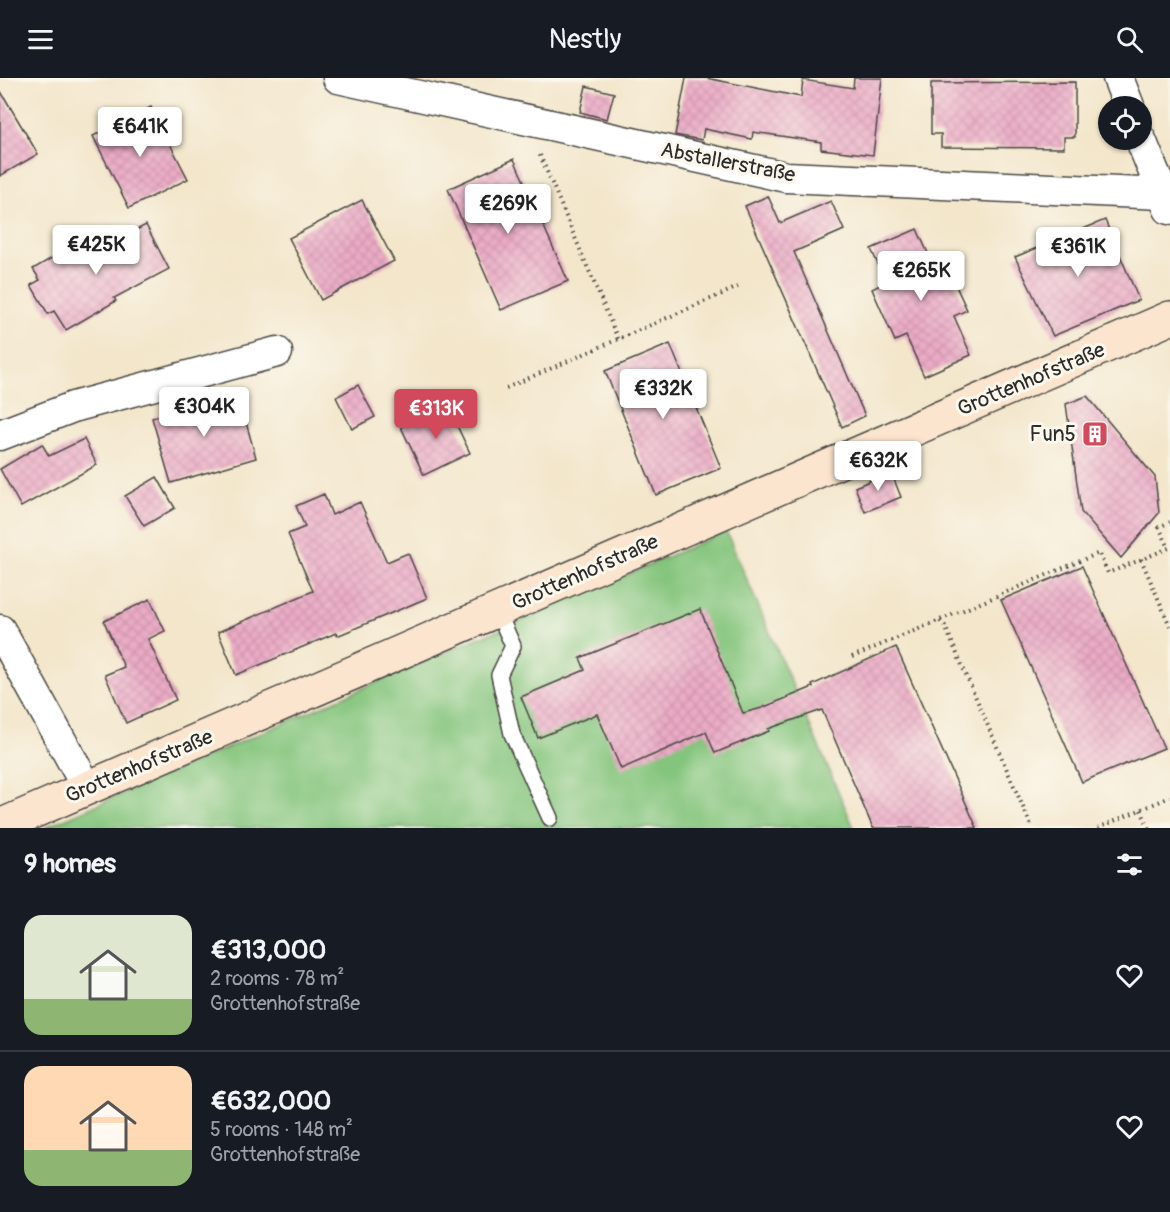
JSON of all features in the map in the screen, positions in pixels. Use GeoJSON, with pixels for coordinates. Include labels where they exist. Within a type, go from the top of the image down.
{"type":"FeatureCollection","features":[{"type":"Feature","properties":{"kind":"main road","name":"Grottenhofstraße"},"geometry":{"type":"LineString","coordinates":[[0,826],[1170,318]]}},
{"type":"Feature","properties":{"kind":"street","name":"Abstallerstraße"},"geometry":{"type":"LineString","coordinates":[[338,78],[400,85],[540,122],[786,177],[1166,203]]}},
{"type":"Feature","properties":{"kind":"street"},"geometry":{"type":"LineString","coordinates":[[1118,78],[1125,96]]}},
{"type":"Feature","properties":{"kind":"street"},"geometry":{"type":"LineString","coordinates":[[1145,150],[1166,203]]}},
{"type":"Feature","properties":{"kind":"street"},"geometry":{"type":"LineString","coordinates":[[0,435],[73,406],[277,352]]}},
{"type":"Feature","properties":{"kind":"street"},"geometry":{"type":"LineString","coordinates":[[0,630],[80,773],[86,789]]}},
{"type":"Feature","properties":{"kind":"lane"},"geometry":{"type":"LineString","coordinates":[[497,610],[513,646],[499,675],[512,734],[550,818]]}},
{"type":"Feature","properties":{"kind":"path"},"geometry":{"type":"LineString","coordinates":[[540,122],[536,145],[618,339]]}},
{"type":"Feature","properties":{"kind":"path"},"geometry":{"type":"LineString","coordinates":[[506,388],[738,287]]}},
{"type":"Feature","properties":{"kind":"path"},"geometry":{"type":"LineString","coordinates":[[852,657],[1099,553],[1108,573],[1168,548],[1159,527],[1170,522]]}},
{"type":"Feature","properties":{"kind":"path"},"geometry":{"type":"LineString","coordinates":[[1141,559],[1170,626]]}},
{"type":"Feature","properties":{"kind":"path"},"geometry":{"type":"LineString","coordinates":[[940,621],[945,626],[1032,828]]}},
{"type":"Feature","properties":{"kind":"path"},"geometry":{"type":"LineString","coordinates":[[1098,828],[1170,797]]}},
{"type":"Feature","properties":{"kind":"path"},"geometry":{"type":"LineString","coordinates":[[1141,810],[1149,828]]}},
{"type":"Feature","properties":{"kind":"green space"},"geometry":{"type":"Polygon","coordinates":[[[726,531],[854,828],[44,828],[475,639],[726,531]]]}},
{"type":"Feature","properties":{"kind":"building"},"geometry":{"type":"Polygon","coordinates":[[[686,78],[706,78],[801,97],[803,80],[853,88],[854,78],[882,78],[873,155],[821,149],[821,142],[753,132],[752,139],[704,129],[702,140],[675,135],[686,78]]]}},
{"type":"Feature","properties":{"kind":"building"},"geometry":{"type":"Polygon","coordinates":[[[1075,82],[1075,137],[1064,137],[1064,148],[941,147],[941,134],[931,134],[931,83],[1075,82]]]}},
{"type":"Feature","properties":{"kind":"building"},"geometry":{"type":"Polygon","coordinates":[[[586,86],[614,93],[607,119],[580,112],[586,86]]]}},
{"type":"Feature","properties":{"kind":"building"},"geometry":{"type":"Polygon","coordinates":[[[0,90],[38,154],[0,176],[0,90]]]}},
{"type":"Feature","properties":{"kind":"building"},"geometry":{"type":"Polygon","coordinates":[[[151,107],[188,179],[129,208],[93,136],[151,107]]]}},
{"type":"Feature","properties":{"kind":"building"},"geometry":{"type":"Polygon","coordinates":[[[514,159],[568,281],[501,310],[448,189],[514,159]]]}},
{"type":"Feature","properties":{"kind":"building"},"geometry":{"type":"Polygon","coordinates":[[[768,196],[780,223],[831,201],[844,230],[794,252],[865,416],[842,427],[745,206],[768,196]]]}},
{"type":"Feature","properties":{"kind":"building"},"geometry":{"type":"Polygon","coordinates":[[[362,200],[394,261],[321,300],[289,238],[362,200]]]}},
{"type":"Feature","properties":{"kind":"building"},"geometry":{"type":"Polygon","coordinates":[[[1105,220],[1139,300],[1053,336],[1015,257],[1105,220]]]}},
{"type":"Feature","properties":{"kind":"building"},"geometry":{"type":"Polygon","coordinates":[[[146,225],[169,269],[114,298],[116,301],[66,330],[54,311],[48,314],[31,285],[40,280],[33,269],[81,241],[89,254],[146,225]]]}},
{"type":"Feature","properties":{"kind":"building"},"geometry":{"type":"Polygon","coordinates":[[[917,229],[932,262],[943,258],[967,310],[954,316],[971,355],[924,376],[906,336],[895,341],[872,289],[886,282],[871,249],[917,229]]]}},
{"type":"Feature","properties":{"kind":"building"},"geometry":{"type":"Polygon","coordinates":[[[670,344],[721,468],[656,495],[605,371],[670,344]]]}},
{"type":"Feature","properties":{"kind":"building"},"geometry":{"type":"Polygon","coordinates":[[[358,385],[375,417],[352,429],[336,397],[358,385]]]}},
{"type":"Feature","properties":{"kind":"building"},"geometry":{"type":"Polygon","coordinates":[[[238,394],[256,458],[171,483],[152,418],[238,394]]]}},
{"type":"Feature","properties":{"kind":"building","name":"Fun5"},"geometry":{"type":"Polygon","coordinates":[[[1087,396],[1155,477],[1159,513],[1121,558],[1081,512],[1066,404],[1087,396]]]}},
{"type":"Feature","properties":{"kind":"building"},"geometry":{"type":"Polygon","coordinates":[[[447,405],[470,453],[424,475],[401,427],[447,405]]]}},
{"type":"Feature","properties":{"kind":"building"},"geometry":{"type":"Polygon","coordinates":[[[84,439],[97,465],[21,507],[0,469],[42,444],[49,456],[84,439]]]}},
{"type":"Feature","properties":{"kind":"building"},"geometry":{"type":"Polygon","coordinates":[[[891,472],[901,497],[865,512],[855,487],[891,472]]]}},
{"type":"Feature","properties":{"kind":"building"},"geometry":{"type":"Polygon","coordinates":[[[157,477],[175,508],[144,526],[125,496],[157,477]]]}},
{"type":"Feature","properties":{"kind":"building"},"geometry":{"type":"Polygon","coordinates":[[[324,494],[332,515],[360,502],[387,562],[408,553],[427,598],[236,675],[218,632],[313,591],[288,534],[305,527],[296,506],[324,494]]]}},
{"type":"Feature","properties":{"kind":"building"},"geometry":{"type":"Polygon","coordinates":[[[1082,566],[1164,748],[1082,782],[1001,600],[1082,566]]]}},
{"type":"Feature","properties":{"kind":"building"},"geometry":{"type":"Polygon","coordinates":[[[150,599],[165,631],[148,639],[176,700],[126,723],[105,675],[124,667],[104,621],[150,599]]]}},
{"type":"Feature","properties":{"kind":"building"},"geometry":{"type":"Polygon","coordinates":[[[700,609],[743,713],[762,708],[813,687],[812,685],[896,647],[977,828],[873,828],[822,710],[768,729],[769,731],[715,753],[706,732],[621,769],[597,714],[538,738],[521,697],[585,670],[580,658],[700,609]]]}},
{"type":"Feature","properties":{"kind":"place","name":"Fun5"},"geometry":{"type":"Point","coordinates":[1095,434]}}]}
